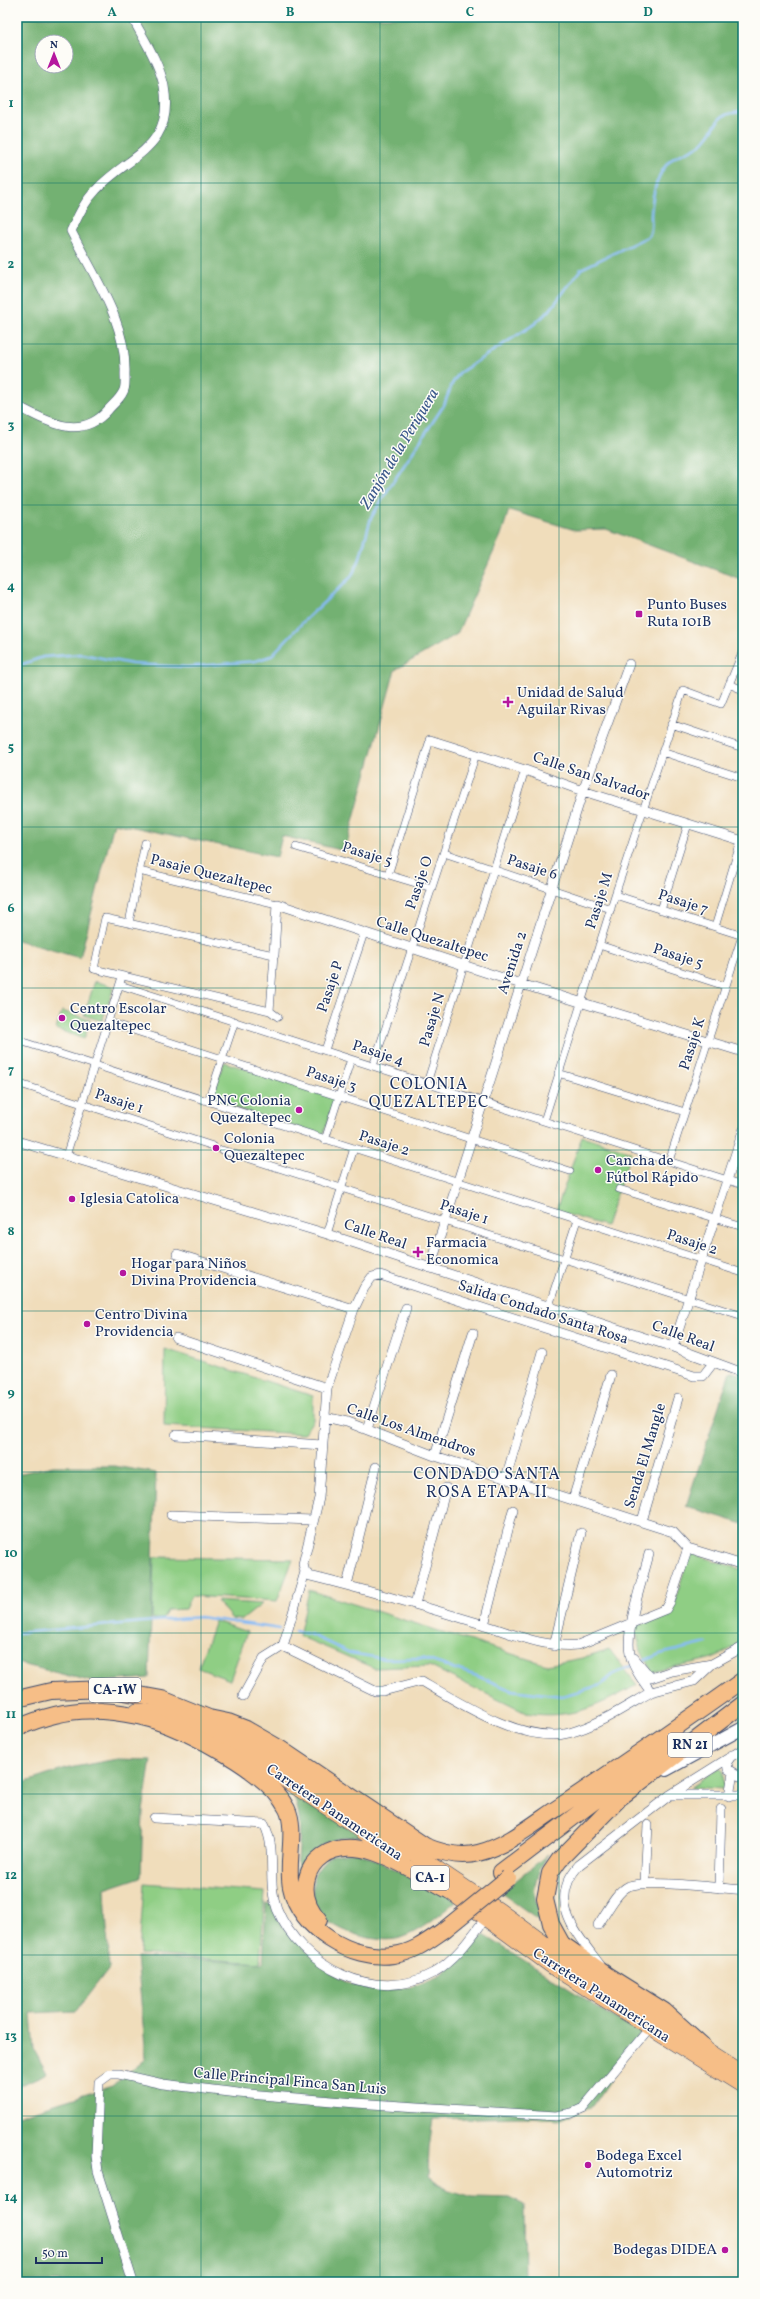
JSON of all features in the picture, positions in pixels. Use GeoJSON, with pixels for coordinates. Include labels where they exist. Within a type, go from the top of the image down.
{"type":"FeatureCollection","features":[{"type":"Feature","properties":{"kind":"highway"},"geometry":{"type":"LineString","coordinates":[[209,1718],[246,1729],[425,1846],[446,1853],[468,1855],[491,1848],[522,1831],[624,1764],[743,1681]]}},
{"type":"Feature","properties":{"kind":"highway"},"geometry":{"type":"LineString","coordinates":[[102,1711],[149,1719],[184,1733],[233,1759],[266,1783],[279,1796],[288,1811],[290,1829],[290,1887],[294,1899],[304,1917],[326,1936],[352,1950],[384,1956],[394,1955],[419,1947],[441,1926],[695,1724],[743,1681]]}},
{"type":"Feature","properties":{"kind":"highway","name":"Carretera Panamericana"},"geometry":{"type":"LineString","coordinates":[[17,1699],[57,1691],[107,1689],[162,1699],[209,1718]]}},
{"type":"Feature","properties":{"kind":"highway","name":"RN 21"},"geometry":{"type":"LineString","coordinates":[[618,1800],[743,1704]]}},
{"type":"Feature","properties":{"kind":"highway","name":"Carretera Panamericana"},"geometry":{"type":"LineString","coordinates":[[17,1728],[49,1716],[69,1712],[102,1711]]}},
{"type":"Feature","properties":{"kind":"highway"},"geometry":{"type":"LineString","coordinates":[[505,1875],[618,1800]]}},
{"type":"Feature","properties":{"kind":"highway"},"geometry":{"type":"LineString","coordinates":[[618,1800],[554,1867],[547,1886],[545,1899],[551,1924],[562,1944],[608,1976],[664,2011],[702,2045]]}},
{"type":"Feature","properties":{"kind":"highway"},"geometry":{"type":"LineString","coordinates":[[441,1926],[414,1939],[394,1946],[372,1946],[351,1940],[326,1926],[316,1916],[307,1898],[305,1887],[307,1876],[318,1859],[328,1852],[338,1848],[358,1847],[380,1854],[448,1890]]}},
{"type":"Feature","properties":{"kind":"main road","name":"Carretera Panamericana"},"geometry":{"type":"LineString","coordinates":[[102,1711],[157,1713],[183,1720],[211,1732],[342,1817],[448,1890],[485,1919],[556,1970],[743,2086]]}},
{"type":"Feature","properties":{"kind":"main road","name":"Carretera Panamericana"},"geometry":{"type":"LineString","coordinates":[[209,1718],[230,1729],[487,1903],[571,1963],[702,2045],[743,2073]]}},
{"type":"Feature","properties":{"kind":"street"},"geometry":{"type":"LineString","coordinates":[[17,406],[44,420],[67,428],[84,426],[103,415],[124,391],[126,355],[119,325],[72,231],[82,206],[96,189],[129,163],[158,136],[165,113],[162,80],[132,17]]}},
{"type":"Feature","properties":{"kind":"street"},"geometry":{"type":"LineString","coordinates":[[743,651],[729,684],[743,690]]}},
{"type":"Feature","properties":{"kind":"street","name":"Avenida 2"},"geometry":{"type":"LineString","coordinates":[[430,1268],[583,791],[628,665]]}},
{"type":"Feature","properties":{"kind":"street","name":"Pasaje M"},"geometry":{"type":"LineString","coordinates":[[544,1121],[615,895],[683,690],[721,704],[729,684]]}},
{"type":"Feature","properties":{"kind":"street"},"geometry":{"type":"LineString","coordinates":[[671,724],[743,748]]}},
{"type":"Feature","properties":{"kind":"street"},"geometry":{"type":"LineString","coordinates":[[388,875],[430,740]]}},
{"type":"Feature","properties":{"kind":"street","name":"Calle San Salvador"},"geometry":{"type":"LineString","coordinates":[[430,740],[525,770],[583,791],[742,841]]}},
{"type":"Feature","properties":{"kind":"street"},"geometry":{"type":"LineString","coordinates":[[662,752],[743,778]]}},
{"type":"Feature","properties":{"kind":"street","name":"Pasaje O"},"geometry":{"type":"LineString","coordinates":[[373,1066],[476,754]]}},
{"type":"Feature","properties":{"kind":"street","name":"Pasaje N"},"geometry":{"type":"LineString","coordinates":[[427,1083],[525,770]]}},
{"type":"Feature","properties":{"kind":"street"},"geometry":{"type":"LineString","coordinates":[[661,910],[688,824]]}},
{"type":"Feature","properties":{"kind":"street"},"geometry":{"type":"LineString","coordinates":[[715,927],[742,841]]}},
{"type":"Feature","properties":{"kind":"street"},"geometry":{"type":"LineString","coordinates":[[129,923],[145,843]]}},
{"type":"Feature","properties":{"kind":"street","name":"Pasaje 5"},"geometry":{"type":"LineString","coordinates":[[296,847],[432,888]]}},
{"type":"Feature","properties":{"kind":"street","name":"Pasaje 6"},"geometry":{"type":"LineString","coordinates":[[444,853],[611,908]]}},
{"type":"Feature","properties":{"kind":"street","name":"Pasaje Quezaltepec"},"geometry":{"type":"LineString","coordinates":[[139,871],[277,904]]}},
{"type":"Feature","properties":{"kind":"street","name":"Pasaje 7"},"geometry":{"type":"LineString","coordinates":[[615,895],[742,936]]}},
{"type":"Feature","properties":{"kind":"street"},"geometry":{"type":"LineString","coordinates":[[270,1011],[277,904]]}},
{"type":"Feature","properties":{"kind":"street","name":"Calle Quezaltepec"},"geometry":{"type":"LineString","coordinates":[[277,904],[521,984],[743,1052]]}},
{"type":"Feature","properties":{"kind":"street"},"geometry":{"type":"LineString","coordinates":[[274,955],[105,918],[94,969],[270,1011],[278,1017]]}},
{"type":"Feature","properties":{"kind":"street","name":"Pasaje P"},"geometry":{"type":"LineString","coordinates":[[325,1050],[364,933]]}},
{"type":"Feature","properties":{"kind":"street","name":"Pasaje K"},"geometry":{"type":"LineString","coordinates":[[669,1161],[742,936]]}},
{"type":"Feature","properties":{"kind":"street","name":"Pasaje 5"},"geometry":{"type":"LineString","coordinates":[[599,945],[725,986]]}},
{"type":"Feature","properties":{"kind":"street"},"geometry":{"type":"LineString","coordinates":[[66,1156],[122,976]]}},
{"type":"Feature","properties":{"kind":"street","name":"Pasaje 4"},"geometry":{"type":"LineString","coordinates":[[120,984],[743,1185]]}},
{"type":"Feature","properties":{"kind":"street"},"geometry":{"type":"LineString","coordinates":[[208,1101],[223,1059],[234,1021]]}},
{"type":"Feature","properties":{"kind":"street","name":"Pasaje 3"},"geometry":{"type":"LineString","coordinates":[[108,1022],[570,1171]]}},
{"type":"Feature","properties":{"kind":"street","name":"Pasaje 2"},"geometry":{"type":"LineString","coordinates":[[17,1040],[743,1273]]}},
{"type":"Feature","properties":{"kind":"street"},"geometry":{"type":"LineString","coordinates":[[325,1140],[351,1059]]}},
{"type":"Feature","properties":{"kind":"street"},"geometry":{"type":"LineString","coordinates":[[558,1073],[685,1112]]}},
{"type":"Feature","properties":{"kind":"street","name":"Pasaje 1"},"geometry":{"type":"LineString","coordinates":[[17,1083],[213,1146]]}},
{"type":"Feature","properties":{"kind":"street"},"geometry":{"type":"LineString","coordinates":[[673,1347],[743,1131]]}},
{"type":"Feature","properties":{"kind":"street","name":"Calle Real"},"geometry":{"type":"LineString","coordinates":[[17,1141],[327,1234],[673,1347],[713,1363],[743,1372]]}},
{"type":"Feature","properties":{"kind":"street"},"geometry":{"type":"LineString","coordinates":[[327,1234],[354,1148]]}},
{"type":"Feature","properties":{"kind":"street","name":"Pasaje 1"},"geometry":{"type":"LineString","coordinates":[[222,1150],[743,1316]]}},
{"type":"Feature","properties":{"kind":"street"},"geometry":{"type":"LineString","coordinates":[[619,1189],[743,1227]]}},
{"type":"Feature","properties":{"kind":"street"},"geometry":{"type":"LineString","coordinates":[[549,1306],[577,1220]]}},
{"type":"Feature","properties":{"kind":"street"},"geometry":{"type":"LineString","coordinates":[[177,1254],[354,1310],[327,1388],[319,1498],[303,1564],[305,1572],[283,1646],[264,1658],[243,1696]]}},
{"type":"Feature","properties":{"kind":"street","name":"Salida Condado Santa Rosa"},"geometry":{"type":"LineString","coordinates":[[354,1310],[364,1288],[372,1277],[380,1274],[689,1374],[703,1376],[713,1363]]}},
{"type":"Feature","properties":{"kind":"street"},"geometry":{"type":"LineString","coordinates":[[367,1429],[406,1308]]}},
{"type":"Feature","properties":{"kind":"street"},"geometry":{"type":"LineString","coordinates":[[435,1456],[473,1332]]}},
{"type":"Feature","properties":{"kind":"street"},"geometry":{"type":"LineString","coordinates":[[176,1338],[327,1388]]}},
{"type":"Feature","properties":{"kind":"street"},"geometry":{"type":"LineString","coordinates":[[506,1478],[542,1352]]}},
{"type":"Feature","properties":{"kind":"street"},"geometry":{"type":"LineString","coordinates":[[573,1499],[611,1375]]}},
{"type":"Feature","properties":{"kind":"street","name":"Senda El Mangle"},"geometry":{"type":"LineString","coordinates":[[642,1521],[678,1398]]}},
{"type":"Feature","properties":{"kind":"street","name":"Calle Los Almendros"},"geometry":{"type":"LineString","coordinates":[[325,1418],[346,1422],[435,1456],[673,1532],[688,1548]]}},
{"type":"Feature","properties":{"kind":"street"},"geometry":{"type":"LineString","coordinates":[[176,1435],[322,1445]]}},
{"type":"Feature","properties":{"kind":"street"},"geometry":{"type":"LineString","coordinates":[[347,1585],[376,1467]]}},
{"type":"Feature","properties":{"kind":"street"},"geometry":{"type":"LineString","coordinates":[[415,1604],[446,1488]]}},
{"type":"Feature","properties":{"kind":"street"},"geometry":{"type":"LineString","coordinates":[[484,1625],[513,1510]]}},
{"type":"Feature","properties":{"kind":"street"},"geometry":{"type":"LineString","coordinates":[[171,1515],[313,1520]]}},
{"type":"Feature","properties":{"kind":"street"},"geometry":{"type":"LineString","coordinates":[[554,1646],[581,1534]]}},
{"type":"Feature","properties":{"kind":"street"},"geometry":{"type":"LineString","coordinates":[[305,1572],[310,1576],[415,1604],[484,1625],[542,1645],[554,1646],[578,1645],[666,1609],[670,1602],[688,1548],[743,1566]]}},
{"type":"Feature","properties":{"kind":"street"},"geometry":{"type":"LineString","coordinates":[[649,1554],[632,1624],[630,1654],[639,1675],[651,1692]]}},
{"type":"Feature","properties":{"kind":"street"},"geometry":{"type":"LineString","coordinates":[[283,1646],[375,1691],[382,1691],[422,1681],[476,1712],[538,1735],[568,1733],[597,1722],[651,1692],[694,1681],[712,1664],[743,1647]]}},
{"type":"Feature","properties":{"kind":"street"},"geometry":{"type":"LineString","coordinates":[[630,1654],[651,1678],[672,1671],[712,1664]]}},
{"type":"Feature","properties":{"kind":"street"},"geometry":{"type":"LineString","coordinates":[[637,1786],[743,1728]]}},
{"type":"Feature","properties":{"kind":"street"},"geometry":{"type":"LineString","coordinates":[[739,1750],[727,1762],[728,1769],[743,1778]]}},
{"type":"Feature","properties":{"kind":"street"},"geometry":{"type":"LineString","coordinates":[[608,1976],[571,1924],[565,1908],[566,1886],[571,1875],[579,1865],[670,1795],[739,1750]]}},
{"type":"Feature","properties":{"kind":"street"},"geometry":{"type":"LineString","coordinates":[[729,1796],[733,1773]]}},
{"type":"Feature","properties":{"kind":"street"},"geometry":{"type":"LineString","coordinates":[[670,1795],[743,1795]]}},
{"type":"Feature","properties":{"kind":"street"},"geometry":{"type":"LineString","coordinates":[[719,1888],[721,1809]]}},
{"type":"Feature","properties":{"kind":"street"},"geometry":{"type":"LineString","coordinates":[[154,1818],[264,1824],[270,1836],[273,1894],[277,1909],[285,1925],[294,1937],[315,1957],[353,1980],[370,1984],[386,1985],[417,1980],[433,1972],[457,1954],[485,1919]]}},
{"type":"Feature","properties":{"kind":"street"},"geometry":{"type":"LineString","coordinates":[[645,1883],[648,1825]]}},
{"type":"Feature","properties":{"kind":"street"},"geometry":{"type":"LineString","coordinates":[[598,1925],[622,1891],[629,1886],[645,1883],[743,1890]]}},
{"type":"Feature","properties":{"kind":"street","name":"Calle Principal Finca San Luis"},"geometry":{"type":"LineString","coordinates":[[133,2282],[103,2189],[96,2156],[99,2082],[110,2074],[119,2074],[162,2084],[238,2093],[364,2104],[556,2116],[572,2113],[583,2108],[650,2028]]}},
{"type":"Feature","properties":{"kind":"green space"},"geometry":{"type":"Polygon","coordinates":[[[17,17],[743,17],[743,580],[606,529],[575,530],[509,510],[501,535],[457,634],[395,670],[345,851],[282,836],[277,857],[114,823],[80,958],[17,940],[17,17]]]}},
{"type":"Feature","properties":{"kind":"green space"},"geometry":{"type":"Polygon","coordinates":[[[95,981],[114,987],[102,1021],[84,1015],[95,981]]]}},
{"type":"Feature","properties":{"kind":"green space"},"geometry":{"type":"Polygon","coordinates":[[[62,1011],[90,1020],[84,1039],[56,1029],[62,1011]]]}},
{"type":"Feature","properties":{"kind":"green space"},"geometry":{"type":"Polygon","coordinates":[[[224,1062],[335,1098],[323,1136],[211,1100],[224,1062]]]}},
{"type":"Feature","properties":{"kind":"green space"},"geometry":{"type":"Polygon","coordinates":[[[582,1136],[631,1152],[606,1226],[556,1211],[582,1136]]]}},
{"type":"Feature","properties":{"kind":"green space"},"geometry":{"type":"Polygon","coordinates":[[[165,1349],[313,1396],[313,1420],[304,1434],[164,1426],[165,1349]]]}},
{"type":"Feature","properties":{"kind":"green space"},"geometry":{"type":"Polygon","coordinates":[[[730,1372],[743,1376],[743,1524],[686,1506],[730,1372]]]}},
{"type":"Feature","properties":{"kind":"green space"},"geometry":{"type":"Polygon","coordinates":[[[53,1466],[114,1466],[156,1473],[149,1678],[94,1682],[17,1663],[17,1474],[53,1466]]]}},
{"type":"Feature","properties":{"kind":"green space"},"geometry":{"type":"Polygon","coordinates":[[[690,1553],[743,1570],[743,1643],[709,1659],[652,1673],[641,1651],[635,1626],[671,1612],[690,1553]]]}},
{"type":"Feature","properties":{"kind":"green space"},"geometry":{"type":"Polygon","coordinates":[[[154,1557],[293,1559],[277,1601],[191,1596],[185,1609],[168,1610],[162,1619],[152,1619],[154,1557]]]}},
{"type":"Feature","properties":{"kind":"green space"},"geometry":{"type":"Polygon","coordinates":[[[309,1590],[547,1665],[582,1658],[609,1649],[637,1685],[584,1710],[557,1715],[526,1713],[429,1666],[374,1668],[299,1636],[309,1590]]]}},
{"type":"Feature","properties":{"kind":"green space"},"geometry":{"type":"Polygon","coordinates":[[[217,1601],[262,1604],[242,1620],[232,1619],[217,1601]]]}},
{"type":"Feature","properties":{"kind":"green space"},"geometry":{"type":"Polygon","coordinates":[[[215,1621],[247,1632],[230,1680],[198,1668],[215,1621]]]}},
{"type":"Feature","properties":{"kind":"green space"},"geometry":{"type":"Polygon","coordinates":[[[117,1759],[151,1760],[143,1811],[141,1877],[105,1889],[109,1968],[76,2011],[31,2013],[34,2050],[47,2073],[17,2087],[17,1785],[69,1768],[117,1759]]]}},
{"type":"Feature","properties":{"kind":"green space"},"geometry":{"type":"Polygon","coordinates":[[[720,1767],[723,1771],[724,1789],[690,1787],[720,1767]]]}},
{"type":"Feature","properties":{"kind":"green space"},"geometry":{"type":"Polygon","coordinates":[[[288,1785],[361,1836],[336,1839],[322,1845],[308,1859],[300,1876],[297,1877],[300,1830],[299,1818],[294,1796],[288,1785]]]}},
{"type":"Feature","properties":{"kind":"green space"},"geometry":{"type":"Polygon","coordinates":[[[358,1852],[399,1871],[417,1883],[441,1891],[456,1901],[423,1927],[400,1938],[390,1940],[379,1939],[354,1934],[341,1929],[330,1923],[316,1907],[313,1892],[314,1877],[321,1865],[331,1856],[358,1852]]]}},
{"type":"Feature","properties":{"kind":"green space"},"geometry":{"type":"Polygon","coordinates":[[[548,1854],[539,1871],[535,1886],[536,1901],[543,1918],[541,1921],[501,1893],[548,1854]]]}},
{"type":"Feature","properties":{"kind":"green space"},"geometry":{"type":"Polygon","coordinates":[[[144,1883],[265,1892],[260,1963],[139,1954],[144,1883]]]}},
{"type":"Feature","properties":{"kind":"green space"},"geometry":{"type":"Polygon","coordinates":[[[266,1904],[271,1905],[286,1931],[333,1974],[352,1984],[372,1989],[412,1987],[440,1976],[484,1935],[626,2025],[642,2032],[592,2106],[562,2119],[525,2117],[433,2119],[429,2148],[428,2176],[439,2185],[449,2190],[473,2197],[510,2198],[524,2205],[525,2282],[17,2282],[17,2116],[112,2086],[146,2058],[137,1957],[263,1963],[266,1904]]]}},
{"type":"Feature","properties":{"kind":"waterway","name":"Zanjón de la Periquera"},"geometry":{"type":"LineString","coordinates":[[17,666],[43,657],[82,654],[132,664],[187,667],[255,661],[271,656],[305,620],[351,577],[359,561],[371,518],[444,405],[452,384],[459,373],[533,325],[550,310],[581,269],[649,236],[651,228],[652,201],[658,179],[665,166],[678,155],[701,144],[709,135],[718,120],[722,117],[733,113],[743,112]]}},
{"type":"Feature","properties":{"kind":"waterway"},"geometry":{"type":"LineString","coordinates":[[17,1633],[200,1617],[280,1629]]}},
{"type":"Feature","properties":{"kind":"waterway"},"geometry":{"type":"LineString","coordinates":[[295,1631],[309,1634],[350,1653],[386,1659],[422,1658],[477,1676],[511,1690],[562,1696],[601,1685],[615,1673],[632,1666]]}},
{"type":"Feature","properties":{"kind":"waterway"},"geometry":{"type":"LineString","coordinates":[[643,1661],[660,1654],[707,1643]]}},
{"type":"Feature","properties":{"kind":"place","name":"Punto Buses Ruta 101B"},"geometry":{"type":"Point","coordinates":[639,614]}},
{"type":"Feature","properties":{"kind":"place","name":"Unidad de Salud Aguilar Rivas"},"geometry":{"type":"Point","coordinates":[508,702]}},
{"type":"Feature","properties":{"kind":"place","name":"Centro Escolar Quezaltepec"},"geometry":{"type":"Point","coordinates":[62,1018]}},
{"type":"Feature","properties":{"kind":"place","name":"PNC Colonia Quezaltepec"},"geometry":{"type":"Point","coordinates":[299,1110]}},
{"type":"Feature","properties":{"kind":"place","name":"Colonia Quezaltepec"},"geometry":{"type":"Point","coordinates":[216,1148]}},
{"type":"Feature","properties":{"kind":"place","name":"Cancha de Fútbol Rápido"},"geometry":{"type":"Point","coordinates":[598,1170]}},
{"type":"Feature","properties":{"kind":"place","name":"Iglesia Catolica"},"geometry":{"type":"Point","coordinates":[72,1199]}},
{"type":"Feature","properties":{"kind":"place","name":"Farmacia Economica"},"geometry":{"type":"Point","coordinates":[418,1252]}},
{"type":"Feature","properties":{"kind":"place","name":"Hogar para Niños Divina Providencia"},"geometry":{"type":"Point","coordinates":[123,1273]}},
{"type":"Feature","properties":{"kind":"place","name":"Centro Divina Providencia"},"geometry":{"type":"Point","coordinates":[87,1324]}},
{"type":"Feature","properties":{"kind":"place","name":"Bodega Excel Automotriz"},"geometry":{"type":"Point","coordinates":[588,2165]}},
{"type":"Feature","properties":{"kind":"place","name":"Bodegas DIDEA"},"geometry":{"type":"Point","coordinates":[725,2250]}},
{"type":"Feature","properties":{"kind":"district","name":"COLONIA QUEZALTEPEC"},"geometry":{"type":"Point","coordinates":[429,1094]}},
{"type":"Feature","properties":{"kind":"district","name":"CONDADO SANTA ROSA ETAPA II"},"geometry":{"type":"Point","coordinates":[487,1484]}}]}
